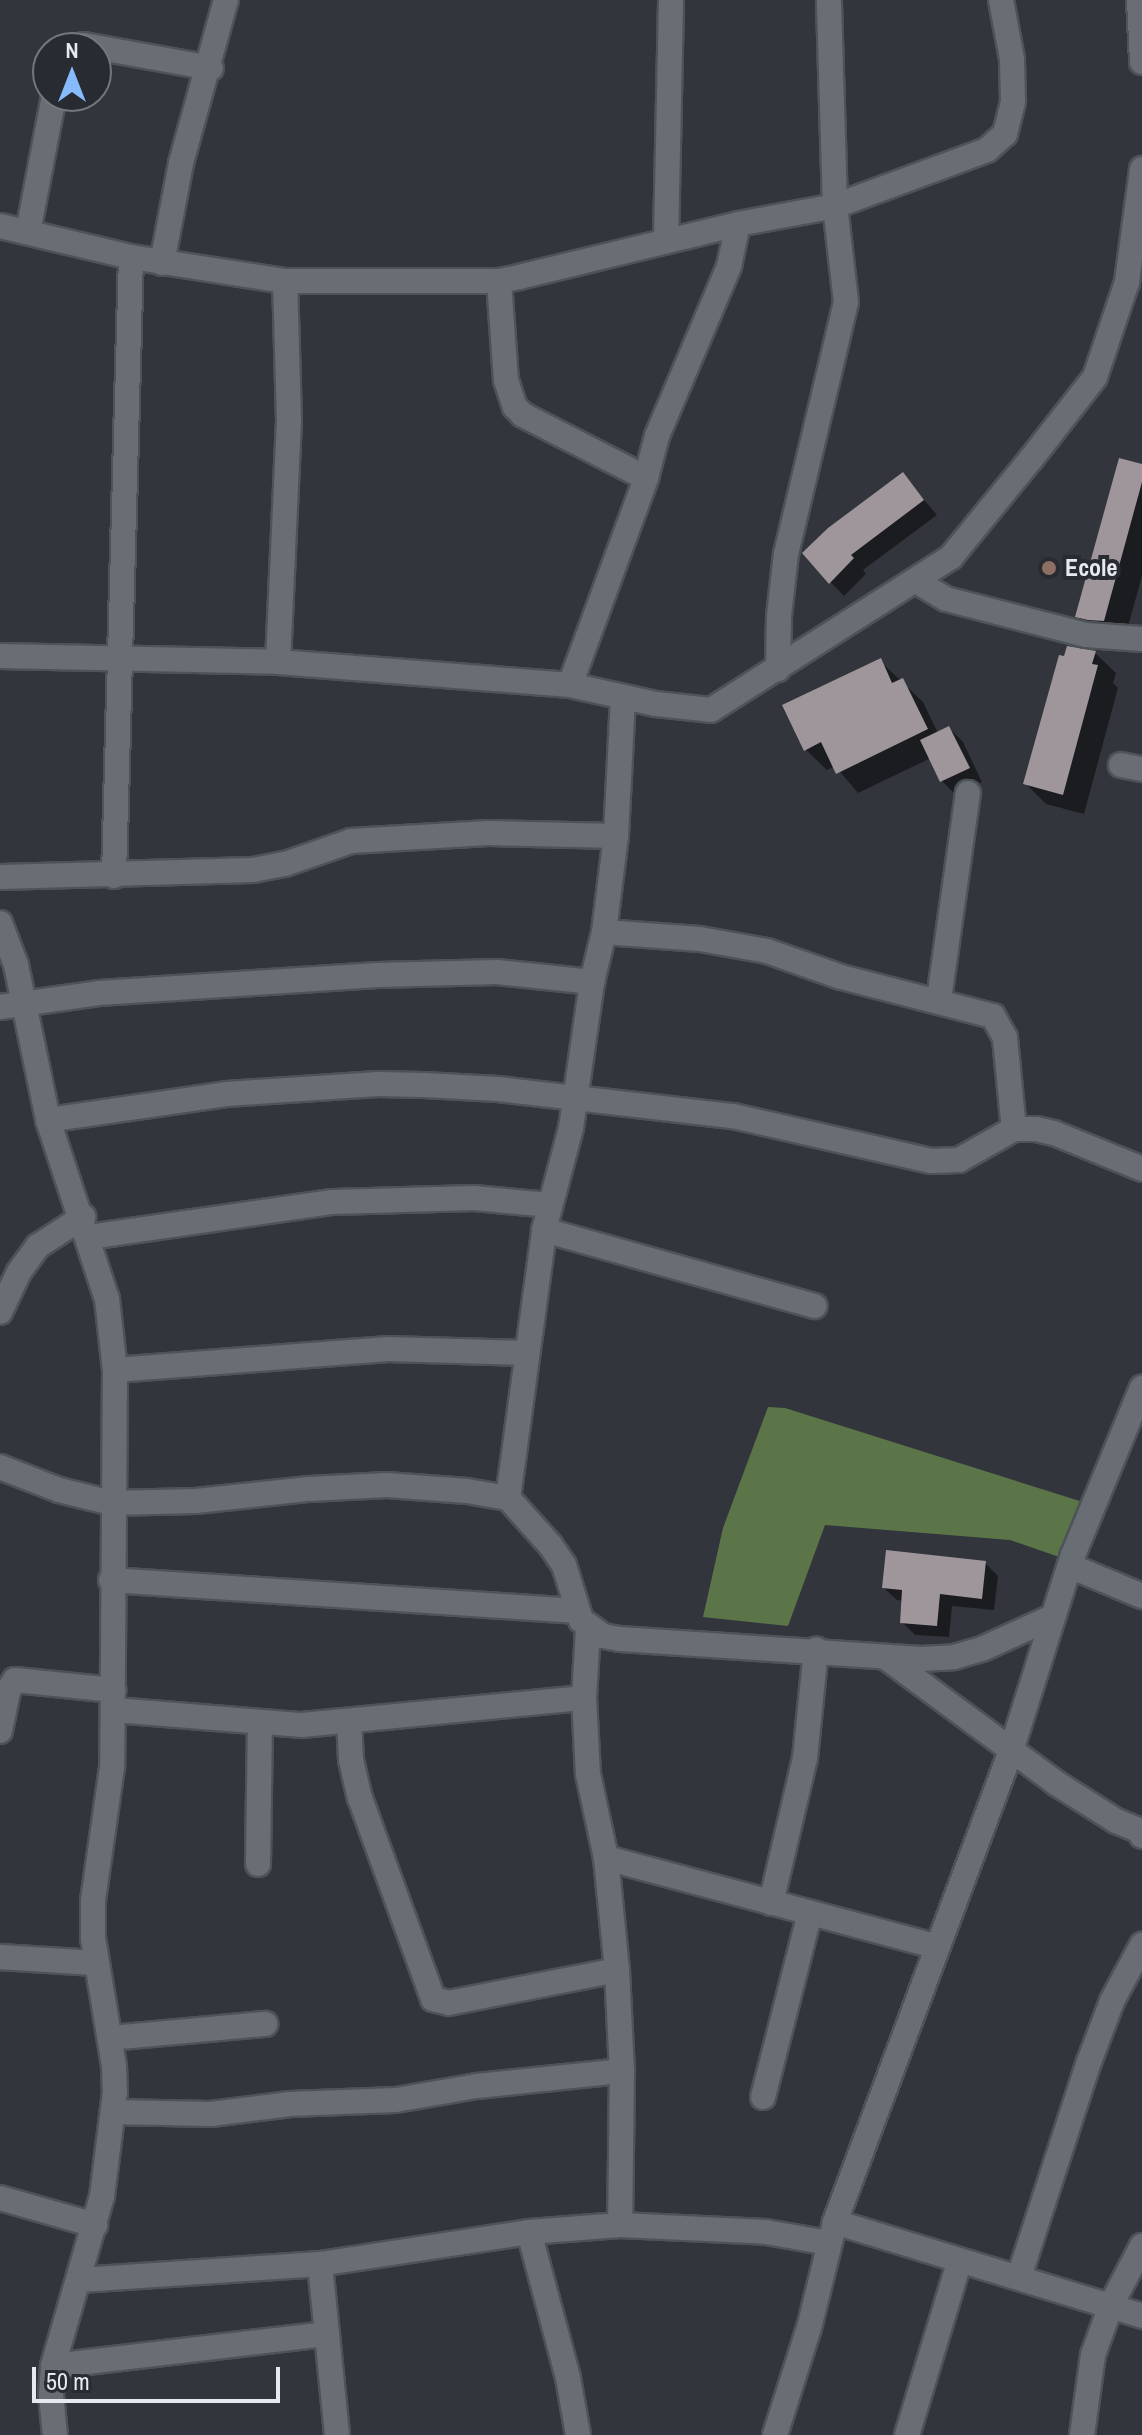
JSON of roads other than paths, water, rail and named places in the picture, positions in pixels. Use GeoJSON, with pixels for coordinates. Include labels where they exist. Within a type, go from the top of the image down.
{"type":"FeatureCollection","features":[{"type":"Feature","properties":{"kind":"street"},"geometry":{"type":"LineString","coordinates":[[162,263],[181,163],[211,68],[226,0]]}},
{"type":"Feature","properties":{"kind":"street"},"geometry":{"type":"LineString","coordinates":[[666,241],[671,0]]}},
{"type":"Feature","properties":{"kind":"street"},"geometry":{"type":"LineString","coordinates":[[778,669],[786,554],[845,314],[835,206],[829,0]]}},
{"type":"Feature","properties":{"kind":"street"},"geometry":{"type":"LineString","coordinates":[[0,226],[162,263],[285,281],[499,281],[738,224],[835,206],[969,159],[996,144],[1005,134],[1010,120],[1013,81],[1001,0]]}},
{"type":"Feature","properties":{"kind":"street"},"geometry":{"type":"LineString","coordinates":[[1139,0],[1142,62]]}},
{"type":"Feature","properties":{"kind":"street"},"geometry":{"type":"LineString","coordinates":[[112,49],[211,68]]}},
{"type":"Feature","properties":{"kind":"street"},"geometry":{"type":"LineString","coordinates":[[28,232],[51,112]]}},
{"type":"Feature","properties":{"kind":"street"},"geometry":{"type":"LineString","coordinates":[[0,656],[278,662],[570,685],[623,698],[707,711],[951,557],[1095,377],[1134,283],[1142,169]]}},
{"type":"Feature","properties":{"kind":"street"},"geometry":{"type":"LineString","coordinates":[[570,685],[646,478],[657,436],[725,277],[738,224]]}},
{"type":"Feature","properties":{"kind":"street"},"geometry":{"type":"LineString","coordinates":[[114,876],[123,659],[131,257]]}},
{"type":"Feature","properties":{"kind":"street"},"geometry":{"type":"LineString","coordinates":[[278,662],[289,421],[285,281]]}},
{"type":"Feature","properties":{"kind":"street"},"geometry":{"type":"LineString","coordinates":[[499,281],[506,380],[515,407],[523,415],[646,478]]}},
{"type":"Feature","properties":{"kind":"street"},"geometry":{"type":"LineString","coordinates":[[916,581],[946,599],[1086,635],[1142,639]]}},
{"type":"Feature","properties":{"kind":"street"},"geometry":{"type":"LineString","coordinates":[[508,1498],[544,1230],[571,1128],[592,982],[604,932],[616,836],[623,698]]}},
{"type":"Feature","properties":{"kind":"street"},"geometry":{"type":"LineString","coordinates":[[939,999],[968,793]]}},
{"type":"Feature","properties":{"kind":"street"},"geometry":{"type":"LineString","coordinates":[[0,877],[253,870],[285,864],[351,841],[489,833],[616,836]]}},
{"type":"Feature","properties":{"kind":"street"},"geometry":{"type":"LineString","coordinates":[[604,932],[767,951],[841,977],[939,999],[993,1016],[1005,1038],[1014,1129]]}},
{"type":"Feature","properties":{"kind":"street"},"geometry":{"type":"LineString","coordinates":[[2,936],[12,1005],[107,1299],[115,1370],[111,1580],[113,1700],[109,1793],[93,1901],[95,1963],[114,2066],[113,2112],[95,2225],[53,2366],[51,2395],[55,2435]]}},
{"type":"Feature","properties":{"kind":"street"},"geometry":{"type":"LineString","coordinates":[[12,1005],[99,993],[377,975],[497,972],[592,982]]}},
{"type":"Feature","properties":{"kind":"street"},"geometry":{"type":"LineString","coordinates":[[48,1120],[226,1094],[378,1084],[498,1089],[733,1116],[931,1161],[959,1160],[1014,1129],[1054,1133],[1142,1169]]}},
{"type":"Feature","properties":{"kind":"street"},"geometry":{"type":"LineString","coordinates":[[0,1312],[19,1272],[38,1246],[86,1227],[333,1202],[474,1198],[550,1205]]}},
{"type":"Feature","properties":{"kind":"street"},"geometry":{"type":"LineString","coordinates":[[544,1230],[815,1306]]}},
{"type":"Feature","properties":{"kind":"street"},"geometry":{"type":"LineString","coordinates":[[115,1370],[388,1349],[526,1353]]}},
{"type":"Feature","properties":{"kind":"street"},"geometry":{"type":"LineString","coordinates":[[775,2435],[809,2328],[832,2232],[1012,1748],[1050,1618],[1070,1566],[1136,1422],[1142,1388]]}},
{"type":"Feature","properties":{"kind":"street"},"geometry":{"type":"LineString","coordinates":[[0,1467],[59,1490],[112,1503],[196,1501],[309,1489],[387,1485],[455,1489],[508,1498],[564,1565],[583,1620],[588,1774],[606,1858],[617,1970],[622,2071],[620,2225]]}},
{"type":"Feature","properties":{"kind":"street"},"geometry":{"type":"LineString","coordinates":[[1070,1566],[1142,1596]]}},
{"type":"Feature","properties":{"kind":"street"},"geometry":{"type":"LineString","coordinates":[[111,1580],[583,1620],[620,1639],[816,1650],[888,1659],[954,1657],[982,1649],[1050,1618]]}},
{"type":"Feature","properties":{"kind":"street"},"geometry":{"type":"LineString","coordinates":[[771,1903],[805,1758],[816,1650]]}},
{"type":"Feature","properties":{"kind":"street"},"geometry":{"type":"LineString","coordinates":[[888,1659],[1056,1783],[1116,1821],[1142,1833]]}},
{"type":"Feature","properties":{"kind":"street"},"geometry":{"type":"LineString","coordinates":[[0,1731],[8,1691],[15,1680],[113,1700],[260,1722],[302,1725],[584,1698]]}},
{"type":"Feature","properties":{"kind":"street"},"geometry":{"type":"LineString","coordinates":[[349,1721],[351,1760],[360,1798],[433,1999],[449,2003],[617,1970]]}},
{"type":"Feature","properties":{"kind":"street"},"geometry":{"type":"LineString","coordinates":[[258,1864],[260,1722]]}},
{"type":"Feature","properties":{"kind":"street"},"geometry":{"type":"LineString","coordinates":[[606,1858],[937,1947]]}},
{"type":"Feature","properties":{"kind":"street"},"geometry":{"type":"LineString","coordinates":[[763,2097],[810,1913]]}},
{"type":"Feature","properties":{"kind":"street"},"geometry":{"type":"LineString","coordinates":[[1019,2277],[1089,2062],[1112,2001],[1142,1945]]}},
{"type":"Feature","properties":{"kind":"street"},"geometry":{"type":"LineString","coordinates":[[0,1957],[95,1963]]}},
{"type":"Feature","properties":{"kind":"street"},"geometry":{"type":"LineString","coordinates":[[110,2038],[265,2024]]}},
{"type":"Feature","properties":{"kind":"street"},"geometry":{"type":"LineString","coordinates":[[113,2112],[211,2114],[290,2104],[396,2100],[477,2086],[622,2071]]}},
{"type":"Feature","properties":{"kind":"street"},"geometry":{"type":"LineString","coordinates":[[0,2198],[95,2225]]}},
{"type":"Feature","properties":{"kind":"street"},"geometry":{"type":"LineString","coordinates":[[80,2280],[320,2264],[529,2232],[620,2225],[832,2232],[1019,2277],[1142,2316]]}},
{"type":"Feature","properties":{"kind":"street"},"geometry":{"type":"LineString","coordinates":[[529,2232],[568,2378],[578,2435]]}},
{"type":"Feature","properties":{"kind":"street"},"geometry":{"type":"LineString","coordinates":[[1082,2435],[1093,2355],[1111,2305],[1142,2246]]}},
{"type":"Feature","properties":{"kind":"street"},"geometry":{"type":"LineString","coordinates":[[907,2435],[959,2263]]}},
{"type":"Feature","properties":{"kind":"street"},"geometry":{"type":"LineString","coordinates":[[320,2264],[337,2435]]}},
{"type":"Feature","properties":{"kind":"street"},"geometry":{"type":"LineString","coordinates":[[53,2366],[327,2334]]}},
{"type":"Feature","properties":{"kind":"place","name":"Ecole"},"geometry":{"type":"Point","coordinates":[1049,568]}}]}
